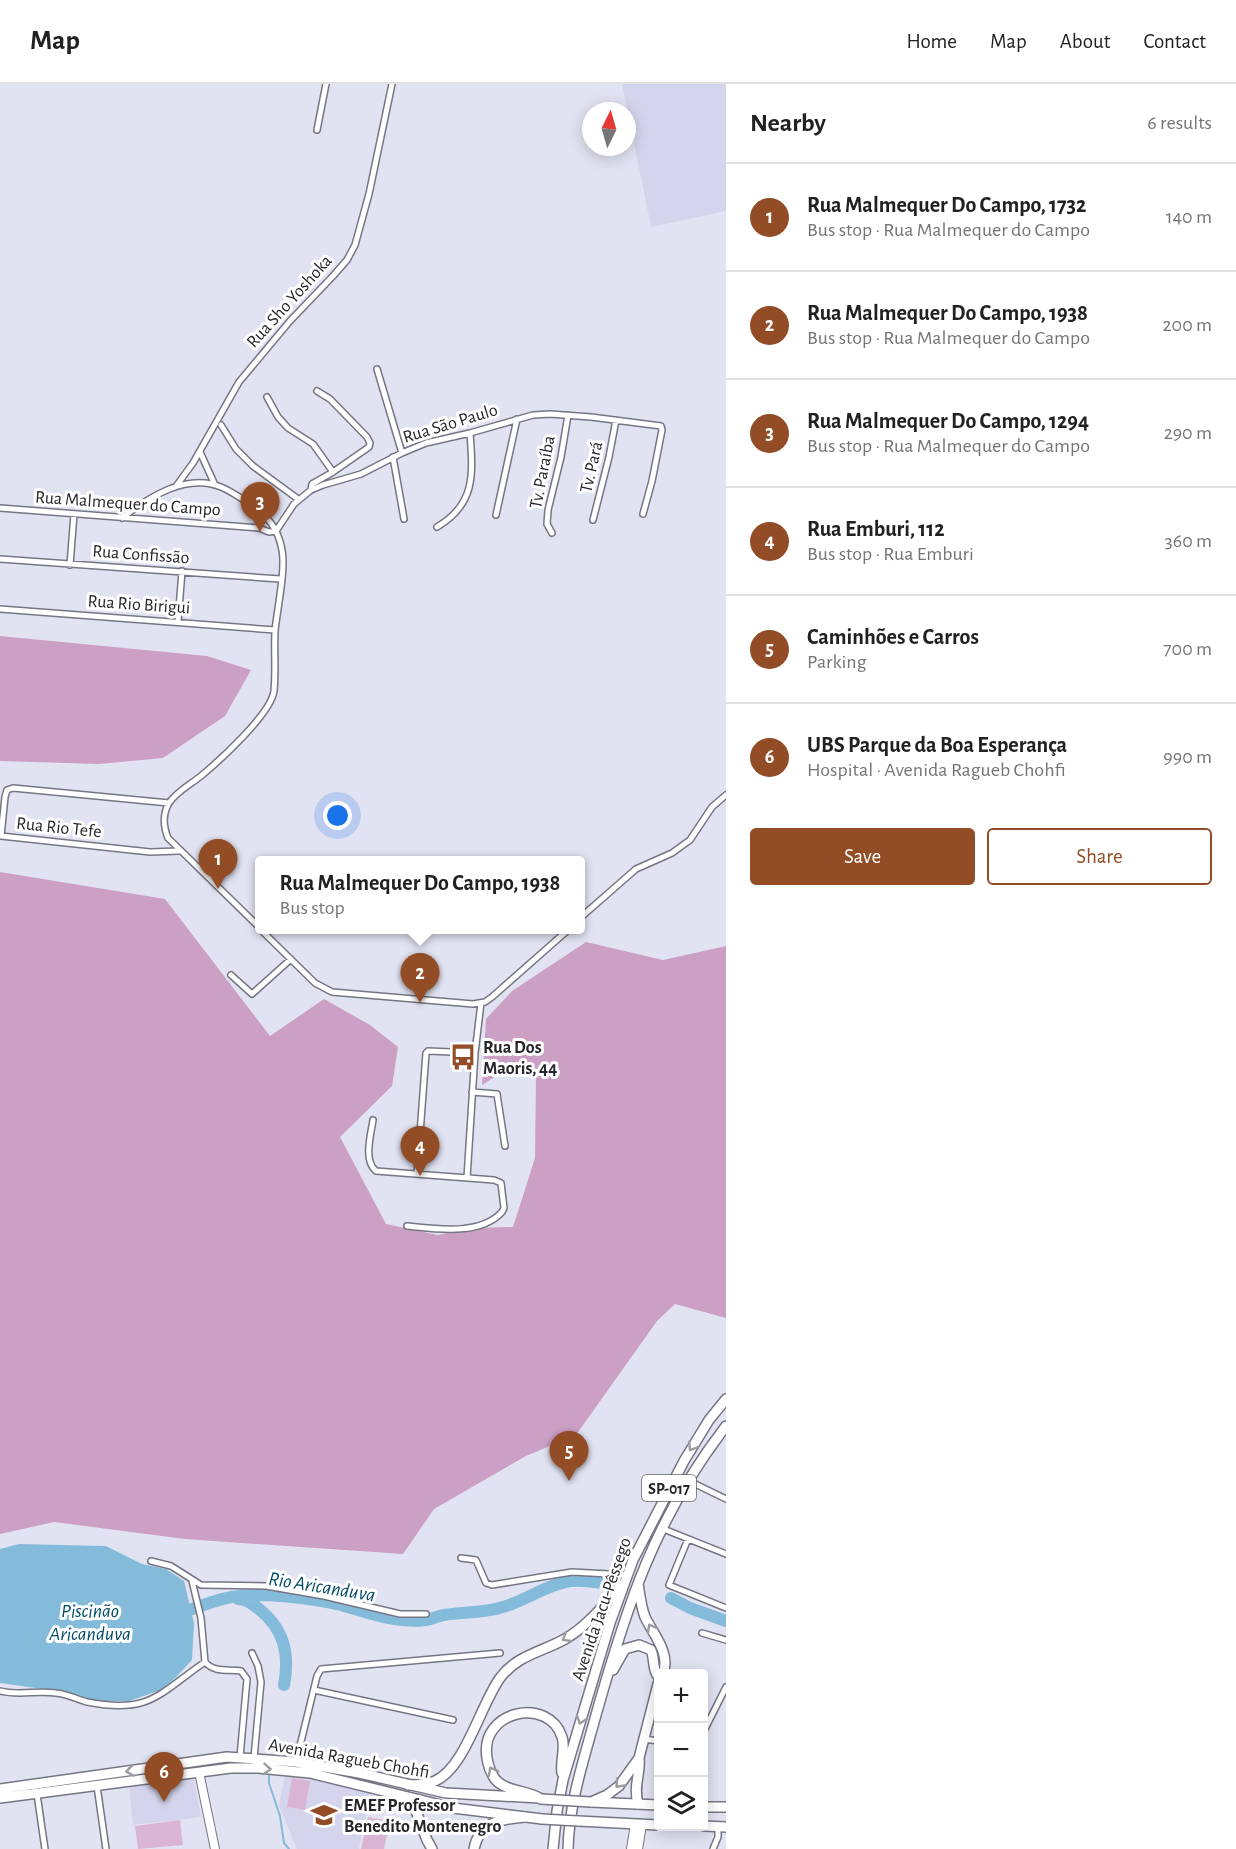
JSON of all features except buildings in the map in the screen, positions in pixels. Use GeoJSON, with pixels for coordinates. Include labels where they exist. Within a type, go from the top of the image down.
{"type":"FeatureCollection","features":[{"type":"Feature","properties":{"kind":"main road","name":"Avenida Jacu-Pêssego"},"geometry":{"type":"LineString","coordinates":[[552,1847],[563,1780],[625,1579],[651,1520],[684,1461],[726,1399]]}},
{"type":"Feature","properties":{"kind":"main road","name":"Avenida Jacu-Pêssego"},"geometry":{"type":"LineString","coordinates":[[568,1849],[577,1785],[627,1608],[661,1528],[687,1480],[726,1426]]}},
{"type":"Feature","properties":{"kind":"main road"},"geometry":{"type":"LineString","coordinates":[[408,1785],[435,1781],[452,1769],[488,1697],[509,1667],[521,1658],[565,1639],[582,1627],[625,1579]]}},
{"type":"Feature","properties":{"kind":"main road"},"geometry":{"type":"LineString","coordinates":[[638,1582],[644,1615],[665,1656],[665,1669]]}},
{"type":"Feature","properties":{"kind":"main road"},"geometry":{"type":"LineString","coordinates":[[606,1679],[612,1673],[625,1649],[639,1645],[651,1650],[654,1657],[654,1669]]}},
{"type":"Feature","properties":{"kind":"main road"},"geometry":{"type":"LineString","coordinates":[[591,1802],[607,1795],[619,1786],[639,1758],[654,1700]]}},
{"type":"Feature","properties":{"kind":"main road"},"geometry":{"type":"LineString","coordinates":[[541,1798],[532,1793],[506,1786],[495,1779],[486,1752],[489,1733],[496,1725],[515,1714],[526,1713],[550,1720],[562,1734],[564,1742],[561,1764],[563,1780]]}},
{"type":"Feature","properties":{"kind":"main road"},"geometry":{"type":"LineString","coordinates":[[214,1849],[199,1772],[200,1767],[204,1764],[228,1762],[240,1757]]}},
{"type":"Feature","properties":{"kind":"main road","name":"Avenida Ragueb Chohfi"},"geometry":{"type":"LineString","coordinates":[[0,1790],[209,1759],[240,1757],[296,1762],[359,1773],[446,1793],[654,1805]]}},
{"type":"Feature","properties":{"kind":"main road"},"geometry":{"type":"LineString","coordinates":[[638,1804],[635,1785],[640,1764],[639,1758]]}},
{"type":"Feature","properties":{"kind":"main road","name":"Avenida Ragueb Chohfi"},"geometry":{"type":"LineString","coordinates":[[0,1798],[231,1768],[284,1770],[361,1784],[453,1808],[525,1817],[654,1825]]}},
{"type":"Feature","properties":{"kind":"main road"},"geometry":{"type":"LineString","coordinates":[[411,1798],[432,1849]]}},
{"type":"Feature","properties":{"kind":"main road"},"geometry":{"type":"LineString","coordinates":[[708,1807],[726,1808]]}},
{"type":"Feature","properties":{"kind":"main road"},"geometry":{"type":"LineString","coordinates":[[474,1849],[483,1830],[492,1822],[525,1817]]}},
{"type":"Feature","properties":{"kind":"main road"},"geometry":{"type":"LineString","coordinates":[[631,1849],[639,1824]]}},
{"type":"Feature","properties":{"kind":"main road"},"geometry":{"type":"LineString","coordinates":[[638,1849],[639,1824]]}},
{"type":"Feature","properties":{"kind":"street"},"geometry":{"type":"LineString","coordinates":[[316,130],[326,84]]}},
{"type":"Feature","properties":{"kind":"street","name":"Rua Sho Yoshoka"},"geometry":{"type":"LineString","coordinates":[[177,486],[200,452],[229,398],[252,365],[347,260],[355,245],[369,194],[392,84]]}},
{"type":"Feature","properties":{"kind":"street"},"geometry":{"type":"LineString","coordinates":[[376,369],[402,453]]}},
{"type":"Feature","properties":{"kind":"street"},"geometry":{"type":"LineString","coordinates":[[311,490],[312,484],[369,447],[370,443],[367,437],[330,399],[317,391]]}},
{"type":"Feature","properties":{"kind":"street"},"geometry":{"type":"LineString","coordinates":[[267,397],[278,417],[288,428],[313,444],[333,472]]}},
{"type":"Feature","properties":{"kind":"street","name":"Rua São Paulo"},"geometry":{"type":"LineString","coordinates":[[276,531],[298,499],[323,484],[361,474],[426,443],[541,414],[661,426],[652,481],[643,514]]}},
{"type":"Feature","properties":{"kind":"street","name":"Tv. Paraíba"},"geometry":{"type":"LineString","coordinates":[[552,533],[547,524],[548,510],[561,457],[568,415]]}},
{"type":"Feature","properties":{"kind":"street"},"geometry":{"type":"LineString","coordinates":[[496,515],[517,419]]}},
{"type":"Feature","properties":{"kind":"street","name":"Tv. Pará"},"geometry":{"type":"LineString","coordinates":[[593,520],[616,420]]}},
{"type":"Feature","properties":{"kind":"street"},"geometry":{"type":"LineString","coordinates":[[221,425],[236,449],[298,499]]}},
{"type":"Feature","properties":{"kind":"street"},"geometry":{"type":"LineString","coordinates":[[437,527],[451,518],[458,510],[471,485],[470,433]]}},
{"type":"Feature","properties":{"kind":"street"},"geometry":{"type":"LineString","coordinates":[[200,452],[215,485]]}},
{"type":"Feature","properties":{"kind":"street"},"geometry":{"type":"LineString","coordinates":[[393,457],[404,519]]}},
{"type":"Feature","properties":{"kind":"street"},"geometry":{"type":"LineString","coordinates":[[122,518],[132,510],[177,486],[196,483],[215,485],[232,492],[267,516],[276,531],[282,550],[275,630],[274,692],[270,704],[233,746],[169,803],[165,812],[164,830],[179,850],[255,924]]}},
{"type":"Feature","properties":{"kind":"street","name":"Rua Malmequer do Campo"},"geometry":{"type":"LineString","coordinates":[[0,508],[276,531]]}},
{"type":"Feature","properties":{"kind":"street"},"geometry":{"type":"LineString","coordinates":[[70,565],[74,514]]}},
{"type":"Feature","properties":{"kind":"street"},"geometry":{"type":"LineString","coordinates":[[259,528],[267,516]]}},
{"type":"Feature","properties":{"kind":"street","name":"Rua Confissão"},"geometry":{"type":"LineString","coordinates":[[0,559],[280,579]]}},
{"type":"Feature","properties":{"kind":"street"},"geometry":{"type":"LineString","coordinates":[[178,621],[182,572]]}},
{"type":"Feature","properties":{"kind":"street","name":"Rua Rio Birigui"},"geometry":{"type":"LineString","coordinates":[[0,609],[275,630]]}},
{"type":"Feature","properties":{"kind":"street","name":"Rua Rio Tefe"},"geometry":{"type":"LineString","coordinates":[[169,803],[13,788],[7,790],[5,797],[0,837],[150,852],[179,850]]}},
{"type":"Feature","properties":{"kind":"street"},"geometry":{"type":"LineString","coordinates":[[585,914],[636,869],[672,853],[690,840],[712,807],[726,795]]}},
{"type":"Feature","properties":{"kind":"street"},"geometry":{"type":"LineString","coordinates":[[265,934],[315,982],[333,992],[481,1003],[492,998],[564,934]]}},
{"type":"Feature","properties":{"kind":"street"},"geometry":{"type":"LineString","coordinates":[[231,975],[252,994],[291,959]]}},
{"type":"Feature","properties":{"kind":"street"},"geometry":{"type":"LineString","coordinates":[[467,1178],[475,1053],[481,1003]]}},
{"type":"Feature","properties":{"kind":"street"},"geometry":{"type":"LineString","coordinates":[[417,1174],[426,1053],[475,1053]]}},
{"type":"Feature","properties":{"kind":"street"},"geometry":{"type":"LineString","coordinates":[[472,1092],[497,1094],[505,1146]]}},
{"type":"Feature","properties":{"kind":"street"},"geometry":{"type":"LineString","coordinates":[[373,1120],[369,1151],[373,1169],[380,1172],[494,1180],[501,1184],[504,1208],[501,1214],[481,1223],[463,1228],[407,1226]]}},
{"type":"Feature","properties":{"kind":"street"},"geometry":{"type":"LineString","coordinates":[[687,1480],[726,1499]]}},
{"type":"Feature","properties":{"kind":"street"},"geometry":{"type":"LineString","coordinates":[[661,1528],[726,1554]]}},
{"type":"Feature","properties":{"kind":"street"},"geometry":{"type":"LineString","coordinates":[[688,1539],[669,1585],[726,1608]]}},
{"type":"Feature","properties":{"kind":"street"},"geometry":{"type":"LineString","coordinates":[[461,1558],[476,1560],[486,1583],[492,1586],[572,1572],[625,1579]]}},
{"type":"Feature","properties":{"kind":"street"},"geometry":{"type":"LineString","coordinates":[[151,1561],[171,1566],[201,1585],[266,1586],[324,1596],[400,1614],[426,1614]]}},
{"type":"Feature","properties":{"kind":"street"},"geometry":{"type":"LineString","coordinates":[[192,1579],[201,1618],[205,1662],[209,1667],[215,1669],[241,1671],[247,1679],[240,1757]]}},
{"type":"Feature","properties":{"kind":"street"},"geometry":{"type":"LineString","coordinates":[[702,1633],[726,1640]]}},
{"type":"Feature","properties":{"kind":"street"},"geometry":{"type":"LineString","coordinates":[[252,1653],[258,1666],[261,1683],[254,1758]]}},
{"type":"Feature","properties":{"kind":"street"},"geometry":{"type":"LineString","coordinates":[[296,1762],[318,1672],[322,1669],[500,1653]]}},
{"type":"Feature","properties":{"kind":"street"},"geometry":{"type":"LineString","coordinates":[[0,1691],[18,1694],[58,1693],[85,1701],[135,1705],[157,1698],[205,1662]]}},
{"type":"Feature","properties":{"kind":"street"},"geometry":{"type":"LineString","coordinates":[[708,1723],[726,1687]]}},
{"type":"Feature","properties":{"kind":"street"},"geometry":{"type":"LineString","coordinates":[[314,1690],[453,1720]]}},
{"type":"Feature","properties":{"kind":"street"},"geometry":{"type":"LineString","coordinates":[[644,1739],[654,1740]]}},
{"type":"Feature","properties":{"kind":"street"},"geometry":{"type":"LineString","coordinates":[[97,1785],[106,1849]]}},
{"type":"Feature","properties":{"kind":"street"},"geometry":{"type":"LineString","coordinates":[[37,1794],[45,1849]]}},
{"type":"Feature","properties":{"kind":"street"},"geometry":{"type":"LineString","coordinates":[[713,1849],[722,1827]]}},
{"type":"Feature","properties":{"kind":"shaded area"},"geometry":{"type":"Polygon","coordinates":[[[622,84],[726,84],[726,211],[651,227],[636,153],[636,102],[626,102],[622,84]]]}},
{"type":"Feature","properties":{"kind":"shaded area"},"geometry":{"type":"Polygon","coordinates":[[[0,636],[207,656],[251,670],[225,716],[163,758],[99,764],[0,761],[0,636]]]}},
{"type":"Feature","properties":{"kind":"shaded area"},"geometry":{"type":"Polygon","coordinates":[[[0,872],[165,899],[270,1036],[324,999],[370,1025],[398,1047],[392,1086],[340,1137],[386,1224],[438,1235],[472,1228],[513,1227],[535,1158],[536,1077],[510,1067],[482,1085],[486,1019],[512,991],[586,942],[663,960],[726,946],[726,1318],[675,1304],[657,1321],[576,1435],[526,1456],[434,1509],[403,1554],[185,1539],[54,1522],[0,1534],[0,872]]]}},
{"type":"Feature","properties":{"kind":"shaded area","name":"EMEF Professor Benedito Montenegro"},"geometry":{"type":"Polygon","coordinates":[[[285,1775],[319,1779],[370,1792],[359,1849],[297,1849],[279,1806],[285,1775]]]}},
{"type":"Feature","properties":{"kind":"shaded area"},"geometry":{"type":"Polygon","coordinates":[[[186,1778],[194,1780],[201,1817],[133,1825],[129,1786],[186,1778]]]}},
{"type":"Feature","properties":{"kind":"shaded area"},"geometry":{"type":"Polygon","coordinates":[[[292,1778],[310,1781],[305,1810],[287,1807],[292,1778]]]}},
{"type":"Feature","properties":{"kind":"shaded area"},"geometry":{"type":"Polygon","coordinates":[[[368,1817],[390,1821],[384,1849],[361,1849],[368,1817]]]}},
{"type":"Feature","properties":{"kind":"shaded area"},"geometry":{"type":"Polygon","coordinates":[[[180,1820],[183,1845],[138,1849],[135,1826],[180,1820]]]}},
{"type":"Feature","properties":{"kind":"water","name":"Piscinão Aricanduva"},"geometry":{"type":"Polygon","coordinates":[[[19,1544],[106,1546],[142,1564],[166,1569],[184,1581],[194,1623],[192,1660],[161,1690],[129,1701],[94,1701],[64,1692],[0,1683],[0,1549],[19,1544]]]}},
{"type":"Feature","properties":{"kind":"waterway","name":"Rio Aricanduva"},"geometry":{"type":"LineString","coordinates":[[175,1615],[225,1598],[272,1595],[329,1602],[383,1617],[415,1621],[496,1609],[566,1582],[603,1583]]}},
{"type":"Feature","properties":{"kind":"waterway","name":"Rio Aricanduva"},"geometry":{"type":"LineString","coordinates":[[671,1598],[690,1608],[726,1621]]}},
{"type":"Feature","properties":{"kind":"waterway"},"geometry":{"type":"LineString","coordinates":[[238,1599],[247,1601],[259,1609],[279,1634],[286,1663],[284,1685]]}},
{"type":"Feature","properties":{"kind":"waterway"},"geometry":{"type":"LineString","coordinates":[[269,1775],[269,1783],[280,1816],[284,1843],[289,1849]]}},
{"type":"Feature","properties":{"kind":"place","name":"Rua Malmequer Do Campo, 1294"},"geometry":{"type":"Point","coordinates":[260,532]}},
{"type":"Feature","properties":{"kind":"place","name":"Rua Malmequer Do Campo, 1732"},"geometry":{"type":"Point","coordinates":[218,889]}},
{"type":"Feature","properties":{"kind":"place","name":"Rua Malmequer Do Campo, 1938"},"geometry":{"type":"Point","coordinates":[420,1003]}},
{"type":"Feature","properties":{"kind":"place","name":"Rua Dos Maoris, 44"},"geometry":{"type":"Point","coordinates":[463,1057]}},
{"type":"Feature","properties":{"kind":"place","name":"Rua Emburi, 112"},"geometry":{"type":"Point","coordinates":[420,1176]}},
{"type":"Feature","properties":{"kind":"place","name":"Caminhões e Carros"},"geometry":{"type":"Point","coordinates":[569,1481]}},
{"type":"Feature","properties":{"kind":"place","name":"UBS Parque da Boa Esperança"},"geometry":{"type":"Point","coordinates":[164,1802]}},
{"type":"Feature","properties":{"kind":"place","name":"EMEF Professor Benedito Montenegro"},"geometry":{"type":"Point","coordinates":[324,1815]}}]}
